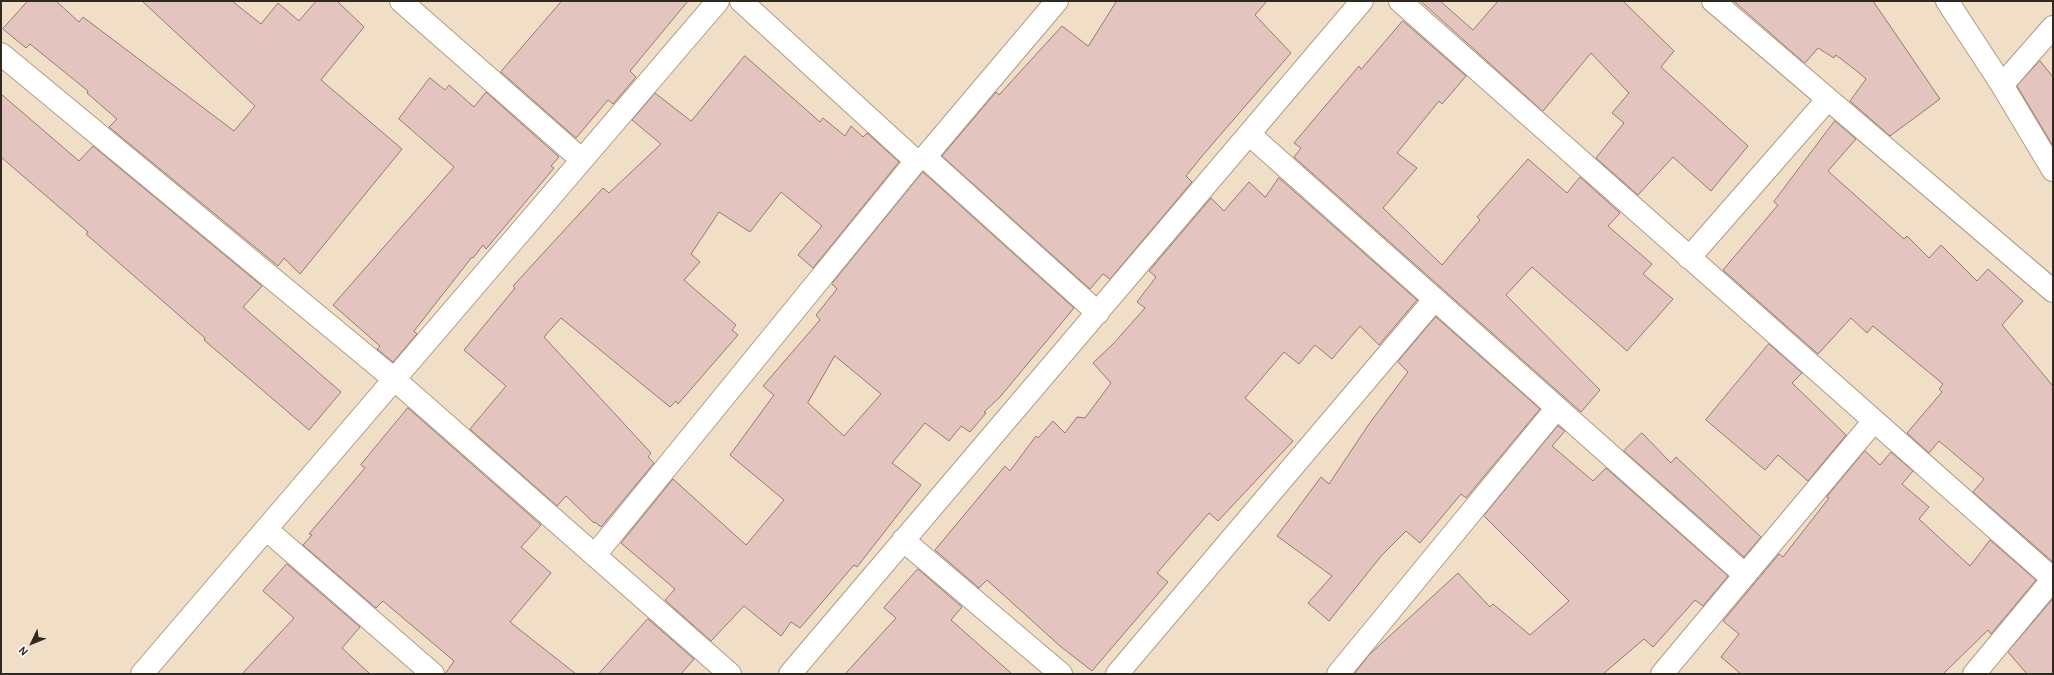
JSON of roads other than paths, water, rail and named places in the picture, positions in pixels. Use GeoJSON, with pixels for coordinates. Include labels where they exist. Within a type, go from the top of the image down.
{"type":"FeatureCollection","features":[{"type":"Feature","properties":{"kind":"street"},"geometry":{"type":"LineString","coordinates":[[401,1],[582,160]]}},
{"type":"Feature","properties":{"kind":"street"},"geometry":{"type":"LineString","coordinates":[[142,674],[718,1]]}},
{"type":"Feature","properties":{"kind":"street"},"geometry":{"type":"LineString","coordinates":[[741,1],[920,159],[1098,312]]}},
{"type":"Feature","properties":{"kind":"street"},"geometry":{"type":"LineString","coordinates":[[595,555],[920,159],[1057,1]]}},
{"type":"Feature","properties":{"kind":"street"},"geometry":{"type":"LineString","coordinates":[[790,674],[1362,1]]}},
{"type":"Feature","properties":{"kind":"street"},"geometry":{"type":"LineString","coordinates":[[1400,1],[2053,579],[1974,674]]}},
{"type":"Feature","properties":{"kind":"street"},"geometry":{"type":"LineString","coordinates":[[1713,1],[2053,291]]}},
{"type":"Feature","properties":{"kind":"street"},"geometry":{"type":"LineString","coordinates":[[1947,1],[2002,85],[2053,170]]}},
{"type":"Feature","properties":{"kind":"street"},"geometry":{"type":"LineString","coordinates":[[2002,85],[2053,27]]}},
{"type":"Feature","properties":{"kind":"street"},"geometry":{"type":"LineString","coordinates":[[1,54],[394,379],[730,674]]}},
{"type":"Feature","properties":{"kind":"street"},"geometry":{"type":"LineString","coordinates":[[1689,258],[1828,99]]}},
{"type":"Feature","properties":{"kind":"street"},"geometry":{"type":"LineString","coordinates":[[1248,134],[1556,409],[1745,575]]}},
{"type":"Feature","properties":{"kind":"street"},"geometry":{"type":"LineString","coordinates":[[1117,674],[1434,300]]}},
{"type":"Feature","properties":{"kind":"street"},"geometry":{"type":"LineString","coordinates":[[1338,674],[1556,409]]}},
{"type":"Feature","properties":{"kind":"street"},"geometry":{"type":"LineString","coordinates":[[1662,674],[1874,421]]}},
{"type":"Feature","properties":{"kind":"street"},"geometry":{"type":"LineString","coordinates":[[266,529],[433,674]]}},
{"type":"Feature","properties":{"kind":"street"},"geometry":{"type":"LineString","coordinates":[[903,540],[1061,674]]}}]}
